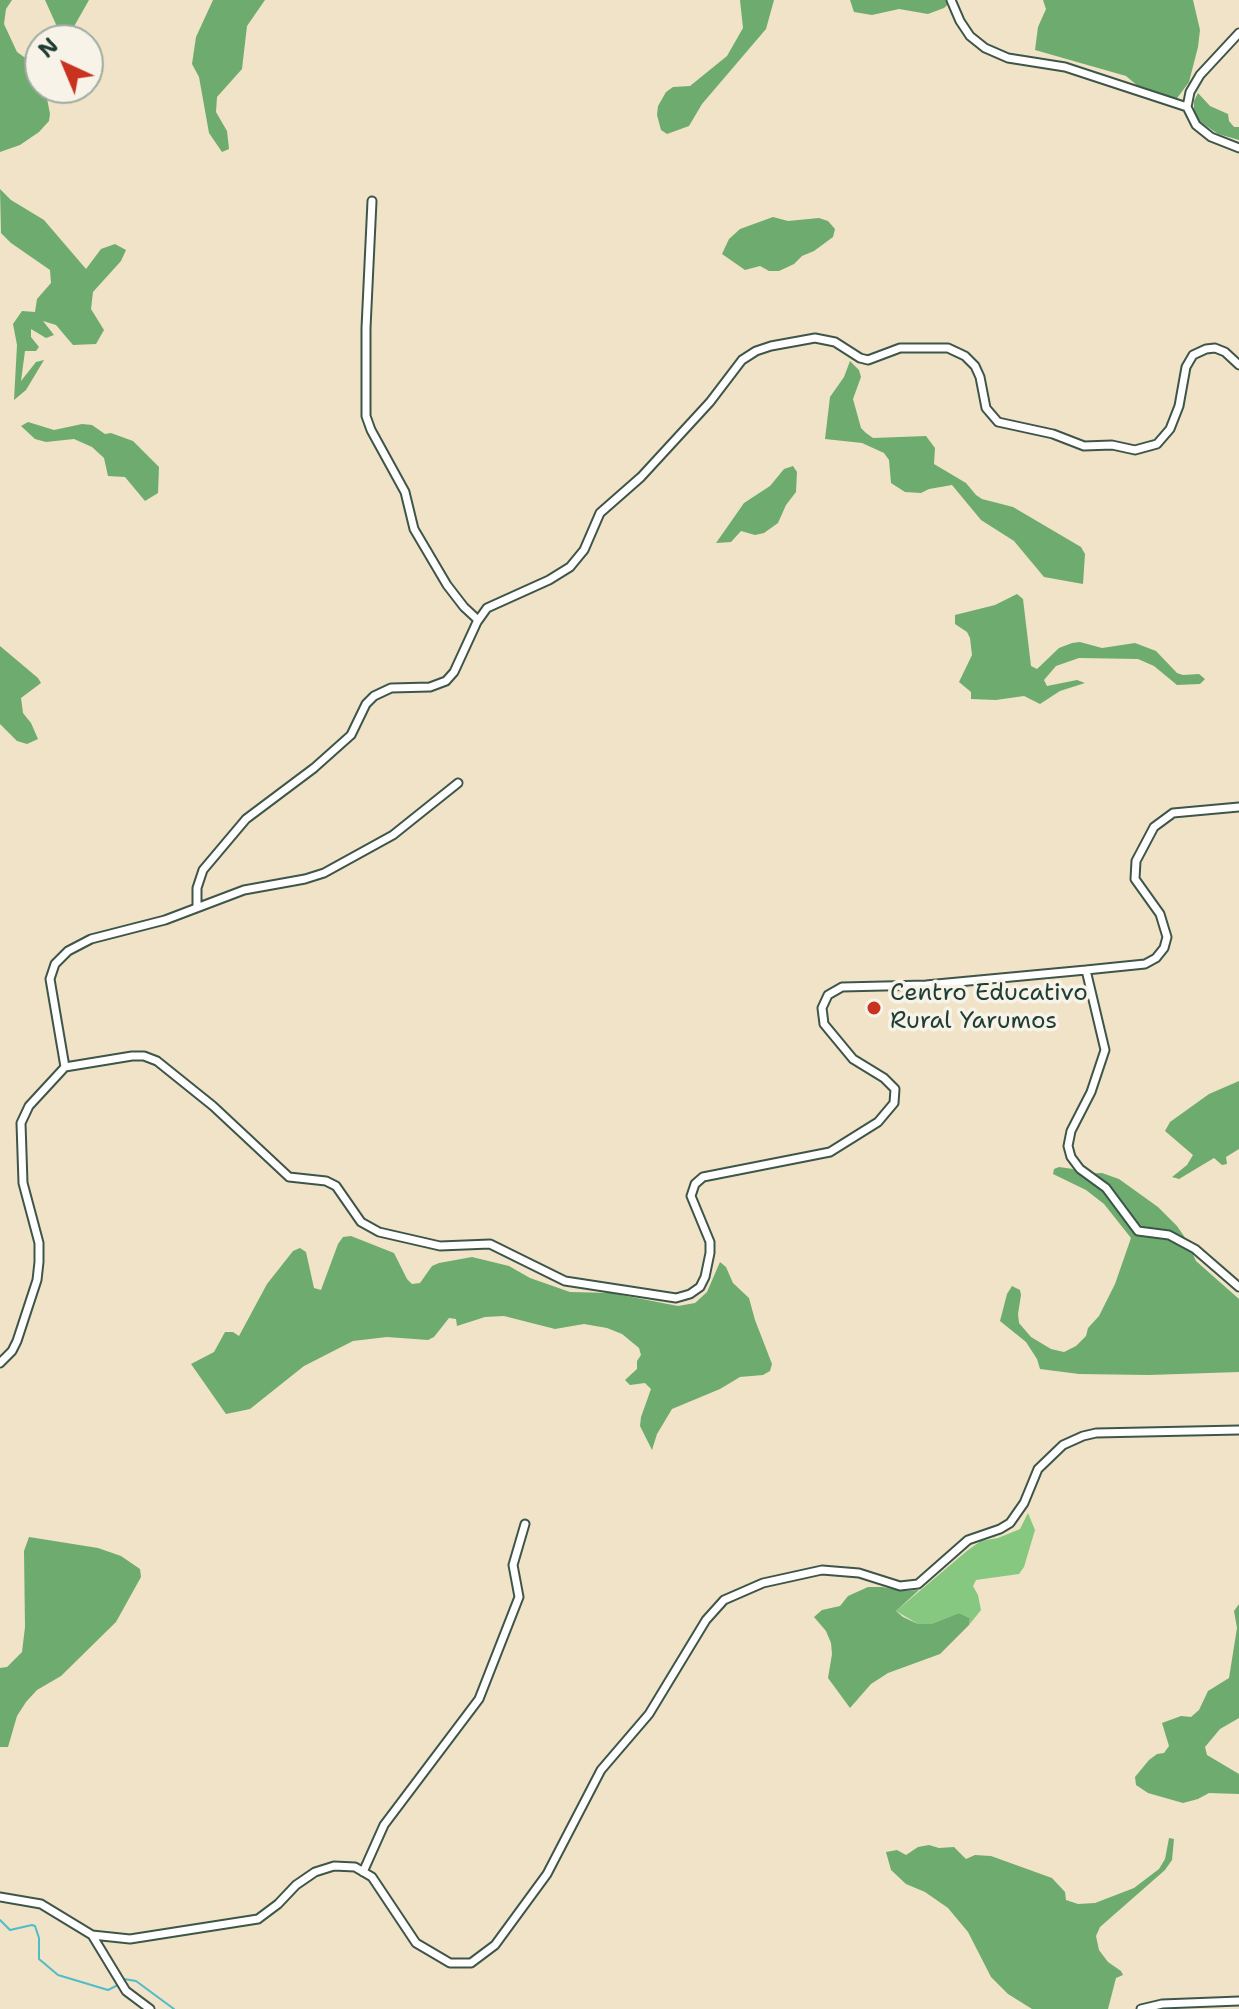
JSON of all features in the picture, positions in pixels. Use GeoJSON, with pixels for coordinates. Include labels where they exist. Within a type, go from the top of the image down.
{"type":"FeatureCollection","features":[{"type":"Feature","properties":{"kind":"street"},"geometry":{"type":"LineString","coordinates":[[951,0],[970,36],[985,48],[1008,58],[1065,67],[1187,107]]}},
{"type":"Feature","properties":{"kind":"street"},"geometry":{"type":"LineString","coordinates":[[1239,33],[1200,75],[1190,92],[1187,107],[1196,125],[1211,137],[1239,148]]}},
{"type":"Feature","properties":{"kind":"street"},"geometry":{"type":"LineString","coordinates":[[372,201],[366,328],[366,416],[405,492],[414,529],[447,585],[478,620]]}},
{"type":"Feature","properties":{"kind":"street"},"geometry":{"type":"LineString","coordinates":[[197,906],[197,888],[203,870],[246,819],[314,768],[351,735],[363,708],[374,696],[391,688],[430,687],[446,681],[454,672],[478,620],[491,605],[549,580],[575,562],[584,550],[600,513],[655,461],[720,391],[742,360],[763,348],[820,338],[835,342],[868,360],[900,348],[948,348],[965,356],[975,366],[986,408],[998,422],[1053,434],[1084,446],[1112,445],[1135,450],[1151,446],[1166,436],[1179,406],[1186,367],[1197,353],[1206,349],[1220,350],[1239,365]]}},
{"type":"Feature","properties":{"kind":"street"},"geometry":{"type":"LineString","coordinates":[[65,1067],[51,973],[57,961],[77,945],[165,920],[255,887],[305,879],[335,868],[393,835],[458,783]]}},
{"type":"Feature","properties":{"kind":"street"},"geometry":{"type":"LineString","coordinates":[[0,1363],[17,1341],[37,1280],[39,1262],[39,1243],[23,1183],[21,1123],[29,1106],[65,1067],[132,1056],[157,1061],[213,1106],[282,1172],[289,1177],[326,1181],[336,1186],[361,1222],[394,1238],[440,1246],[490,1244],[565,1281],[676,1298],[700,1287],[710,1253],[710,1242],[691,1196],[695,1184],[703,1177],[830,1152],[878,1122],[894,1103],[895,1089],[884,1078],[853,1059],[824,1024],[822,1008],[828,995],[842,987],[852,986],[926,985],[1145,964],[1156,958],[1164,948],[1167,937],[1160,914],[1139,887],[1134,870],[1154,827],[1173,813],[1239,807]]}},
{"type":"Feature","properties":{"kind":"street"},"geometry":{"type":"LineString","coordinates":[[1086,970],[1105,1050],[1091,1092],[1071,1131],[1068,1146],[1071,1157],[1080,1169],[1106,1188],[1138,1231],[1169,1235],[1195,1249],[1239,1287]]}},
{"type":"Feature","properties":{"kind":"street"},"geometry":{"type":"LineString","coordinates":[[0,1897],[41,1904],[92,1935],[130,1939],[258,1919],[315,1872],[334,1866],[355,1867],[372,1877],[416,1943],[450,1963],[471,1963],[495,1945],[547,1874],[597,1777],[649,1714],[706,1620],[724,1600],[763,1583],[822,1570],[859,1573],[900,1586],[918,1584],[968,1540],[1010,1523],[1024,1503],[1038,1469],[1063,1445],[1096,1433],[1239,1430]]}},
{"type":"Feature","properties":{"kind":"street"},"geometry":{"type":"LineString","coordinates":[[363,1872],[384,1825],[479,1699],[519,1597],[513,1565],[525,1524]]}},
{"type":"Feature","properties":{"kind":"street"},"geometry":{"type":"LineString","coordinates":[[92,1935],[126,1991],[150,2009]]}},
{"type":"Feature","properties":{"kind":"street"},"geometry":{"type":"LineString","coordinates":[[1141,2009],[1162,2004],[1239,2001]]}},
{"type":"Feature","properties":{"kind":"green space"},"geometry":{"type":"Polygon","coordinates":[[[0,0],[12,0],[6,9],[4,24],[17,52],[24,57],[24,104],[48,104],[50,114],[49,121],[39,132],[20,145],[0,152],[0,0]]]}},
{"type":"Feature","properties":{"kind":"green space"},"geometry":{"type":"Polygon","coordinates":[[[45,0],[89,0],[75,24],[56,24],[45,0]]]}},
{"type":"Feature","properties":{"kind":"green space"},"geometry":{"type":"Polygon","coordinates":[[[213,0],[265,0],[247,26],[242,69],[217,97],[216,112],[227,131],[229,149],[222,152],[209,133],[199,77],[192,64],[196,37],[213,0]]]}},
{"type":"Feature","properties":{"kind":"green space"},"geometry":{"type":"Polygon","coordinates":[[[740,0],[774,0],[766,29],[702,104],[689,126],[667,134],[661,130],[658,106],[666,92],[673,87],[690,86],[727,56],[743,28],[740,0]]]}},
{"type":"Feature","properties":{"kind":"green space"},"geometry":{"type":"Polygon","coordinates":[[[850,0],[953,0],[944,8],[928,14],[899,9],[872,15],[854,12],[850,0]]]}},
{"type":"Feature","properties":{"kind":"green space"},"geometry":{"type":"Polygon","coordinates":[[[1043,0],[1193,0],[1200,30],[1189,82],[1175,101],[1139,87],[1126,76],[1035,50],[1038,27],[1046,9],[1043,0]]]}},
{"type":"Feature","properties":{"kind":"green space"},"geometry":{"type":"Polygon","coordinates":[[[1198,93],[1210,106],[1228,114],[1234,127],[1239,127],[1239,140],[1218,134],[1199,121],[1194,111],[1198,93]]]}},
{"type":"Feature","properties":{"kind":"green space"},"geometry":{"type":"Polygon","coordinates":[[[0,189],[11,200],[44,220],[86,269],[101,249],[115,244],[126,250],[121,261],[93,292],[91,309],[104,330],[96,344],[73,345],[56,325],[43,321],[54,335],[46,338],[31,329],[31,337],[39,347],[36,351],[25,351],[21,381],[36,362],[44,360],[26,390],[14,400],[17,345],[13,324],[22,311],[35,312],[37,299],[51,283],[50,270],[1,233],[0,189]]]}},
{"type":"Feature","properties":{"kind":"green space"},"geometry":{"type":"Polygon","coordinates":[[[773,217],[788,221],[819,218],[828,221],[835,229],[833,237],[779,271],[769,271],[760,266],[745,270],[722,254],[729,239],[740,229],[773,217]]]}},
{"type":"Feature","properties":{"kind":"green space"},"geometry":{"type":"Polygon","coordinates":[[[850,361],[861,377],[853,399],[861,428],[866,433],[873,438],[926,436],[935,448],[934,464],[966,483],[976,495],[1013,507],[1081,547],[1085,554],[1083,584],[1044,577],[1014,541],[981,520],[952,485],[921,493],[905,492],[891,483],[889,460],[884,453],[862,443],[825,439],[830,397],[844,377],[850,361]]]}},
{"type":"Feature","properties":{"kind":"green space"},"geometry":{"type":"Polygon","coordinates":[[[28,422],[54,430],[92,425],[105,434],[111,433],[133,441],[159,467],[158,493],[145,501],[125,477],[108,476],[104,458],[92,447],[74,439],[46,442],[35,439],[21,426],[28,422]]]}},
{"type":"Feature","properties":{"kind":"green space"},"geometry":{"type":"Polygon","coordinates":[[[793,466],[797,472],[796,492],[778,523],[764,533],[755,535],[741,531],[731,542],[716,543],[744,503],[770,486],[784,469],[793,466]]]}},
{"type":"Feature","properties":{"kind":"green space"},"geometry":{"type":"Polygon","coordinates":[[[1017,594],[1023,599],[1031,666],[1037,669],[1059,648],[1072,643],[1102,648],[1135,643],[1156,651],[1177,673],[1199,674],[1205,679],[1200,684],[1177,685],[1154,666],[1138,659],[1079,658],[1056,666],[1044,680],[1047,686],[1077,680],[1085,683],[1060,691],[1040,704],[1024,696],[996,700],[971,699],[971,692],[959,682],[972,655],[970,638],[955,624],[955,615],[995,605],[1017,594]]]}},
{"type":"Feature","properties":{"kind":"green space"},"geometry":{"type":"Polygon","coordinates":[[[0,646],[41,683],[21,698],[23,713],[38,739],[27,744],[17,741],[0,724],[0,646]]]}},
{"type":"Feature","properties":{"kind":"green space"},"geometry":{"type":"Polygon","coordinates":[[[1239,1081],[1239,1149],[1226,1157],[1227,1164],[1222,1165],[1214,1158],[1179,1179],[1172,1177],[1187,1165],[1193,1155],[1165,1131],[1170,1122],[1209,1094],[1239,1081]]]}},
{"type":"Feature","properties":{"kind":"green space"},"geometry":{"type":"Polygon","coordinates":[[[1054,1169],[1073,1169],[1080,1174],[1102,1173],[1119,1179],[1158,1207],[1177,1226],[1196,1261],[1239,1299],[1239,1372],[1079,1374],[1040,1369],[1026,1342],[1000,1321],[1012,1286],[1020,1290],[1021,1295],[1019,1323],[1031,1337],[1051,1349],[1064,1352],[1086,1336],[1088,1328],[1099,1316],[1115,1284],[1131,1238],[1104,1204],[1086,1190],[1053,1174],[1054,1169]]]}},
{"type":"Feature","properties":{"kind":"green space"},"geometry":{"type":"Polygon","coordinates":[[[351,1236],[394,1253],[412,1284],[420,1283],[432,1266],[472,1257],[509,1266],[530,1278],[570,1292],[611,1293],[678,1306],[695,1303],[707,1292],[720,1262],[726,1267],[733,1283],[749,1298],[772,1364],[770,1371],[763,1375],[740,1377],[672,1409],[657,1434],[652,1450],[640,1426],[651,1389],[645,1383],[630,1385],[625,1380],[637,1369],[641,1355],[639,1348],[622,1334],[584,1324],[555,1329],[504,1316],[485,1317],[457,1326],[456,1319],[449,1318],[428,1340],[387,1337],[353,1341],[304,1366],[250,1409],[226,1414],[191,1364],[214,1352],[225,1332],[239,1336],[267,1284],[293,1251],[300,1248],[306,1252],[314,1288],[321,1290],[338,1244],[343,1237],[351,1236]]]}},
{"type":"Feature","properties":{"kind":"green space"},"geometry":{"type":"Polygon","coordinates":[[[1028,1513],[1035,1530],[1024,1567],[1019,1574],[976,1580],[973,1586],[981,1610],[969,1625],[970,1618],[959,1613],[931,1624],[918,1624],[896,1611],[981,1541],[1020,1529],[1028,1513]]]}},
{"type":"Feature","properties":{"kind":"green space"},"geometry":{"type":"Polygon","coordinates":[[[29,1537],[98,1548],[121,1556],[140,1569],[141,1577],[116,1622],[61,1676],[37,1690],[17,1716],[8,1747],[0,1747],[0,1668],[7,1667],[22,1652],[25,1627],[24,1551],[29,1537]]]}},
{"type":"Feature","properties":{"kind":"green space"},"geometry":{"type":"Polygon","coordinates":[[[868,1587],[919,1590],[896,1611],[918,1624],[931,1624],[959,1613],[970,1618],[969,1625],[940,1654],[888,1673],[871,1684],[850,1708],[828,1678],[831,1643],[814,1617],[822,1610],[840,1606],[848,1596],[868,1587]]]}},
{"type":"Feature","properties":{"kind":"green space"},"geometry":{"type":"Polygon","coordinates":[[[1239,1604],[1239,1718],[1220,1729],[1205,1747],[1207,1755],[1239,1774],[1239,1794],[1209,1793],[1183,1803],[1148,1793],[1136,1785],[1135,1777],[1149,1760],[1164,1753],[1169,1746],[1162,1723],[1181,1716],[1191,1717],[1199,1710],[1208,1691],[1229,1678],[1237,1628],[1234,1611],[1239,1604]]]}},
{"type":"Feature","properties":{"kind":"green space"},"geometry":{"type":"Polygon","coordinates":[[[1169,1838],[1174,1839],[1172,1860],[1165,1870],[1100,1927],[1096,1936],[1099,1950],[1123,1975],[1116,1978],[1108,2009],[1032,2009],[1008,1994],[991,1977],[968,1932],[948,1908],[925,1892],[906,1884],[891,1870],[886,1852],[897,1850],[906,1855],[918,1847],[929,1845],[954,1847],[966,1859],[975,1855],[991,1856],[1052,1878],[1065,1892],[1066,1900],[1078,1904],[1095,1903],[1134,1888],[1159,1869],[1165,1859],[1169,1838]]]}},
{"type":"Feature","properties":{"kind":"waterway"},"geometry":{"type":"LineString","coordinates":[[0,1920],[10,1930],[35,1926],[39,1938],[39,1959],[58,1975],[108,1990],[120,1984]]}},
{"type":"Feature","properties":{"kind":"waterway"},"geometry":{"type":"LineString","coordinates":[[124,1979],[136,1981],[174,2009]]}},
{"type":"Feature","properties":{"kind":"place","name":"Centro Educativo Rural Yarumos"},"geometry":{"type":"Point","coordinates":[874,1008]}}]}
